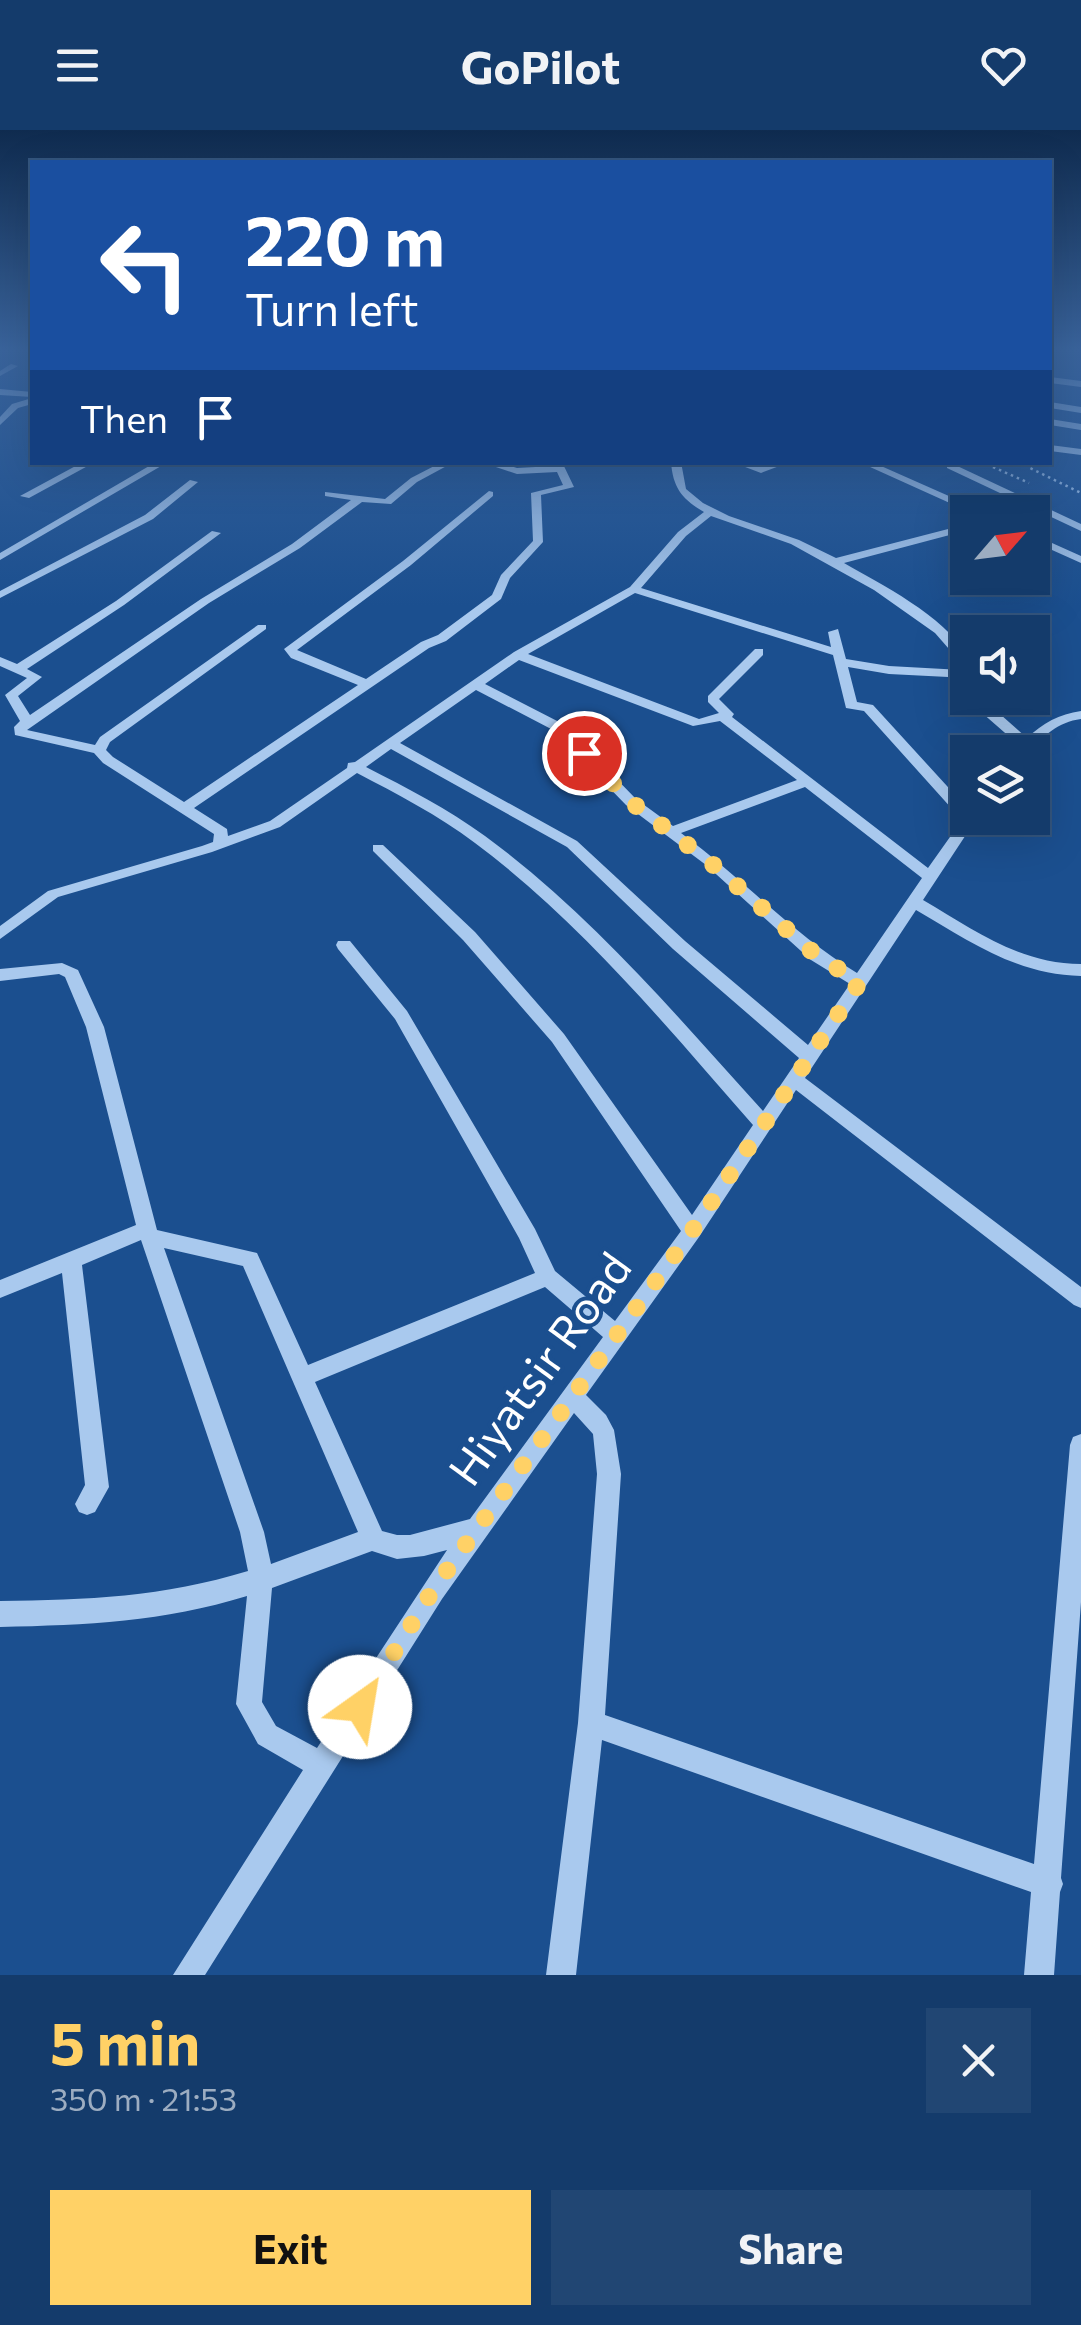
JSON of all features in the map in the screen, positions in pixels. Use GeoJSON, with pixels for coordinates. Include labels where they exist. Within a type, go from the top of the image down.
{"type":"FeatureCollection","features":[{"type":"Feature","properties":{"kind":"street"},"geometry":{"type":"LineString","coordinates":[[1052,448],[1081,452]]}},
{"type":"Feature","properties":{"kind":"street"},"geometry":{"type":"LineString","coordinates":[[26,496],[86,465]]}},
{"type":"Feature","properties":{"kind":"street"},"geometry":{"type":"LineString","coordinates":[[0,556],[159,465]]}},
{"type":"Feature","properties":{"kind":"street"},"geometry":{"type":"LineString","coordinates":[[329,494],[387,502],[414,480],[444,465]]}},
{"type":"Feature","properties":{"kind":"street"},"geometry":{"type":"LineString","coordinates":[[184,808],[442,638],[497,597],[505,577],[538,542],[536,492],[569,487],[557,466],[517,471],[496,465]]}},
{"type":"Feature","properties":{"kind":"street"},"geometry":{"type":"LineString","coordinates":[[676,465],[678,487],[711,512],[798,544],[918,616],[950,642]]}},
{"type":"Feature","properties":{"kind":"street"},"geometry":{"type":"LineString","coordinates":[[743,465],[755,470],[774,465]]}},
{"type":"Feature","properties":{"kind":"street"},"geometry":{"type":"LineString","coordinates":[[871,465],[950,499]]}},
{"type":"Feature","properties":{"kind":"street"},"geometry":{"type":"LineString","coordinates":[[950,466],[1081,528]]}},
{"type":"Feature","properties":{"kind":"street"},"geometry":{"type":"LineString","coordinates":[[0,595],[149,517],[192,482]]}},
{"type":"Feature","properties":{"kind":"street"},"geometry":{"type":"LineString","coordinates":[[368,684],[295,655],[290,649],[407,563],[489,494]]}},
{"type":"Feature","properties":{"kind":"street"},"geometry":{"type":"LineString","coordinates":[[220,841],[222,832],[108,760],[99,750],[20,732],[26,720],[204,601],[281,556],[358,500]]}},
{"type":"Feature","properties":{"kind":"street"},"geometry":{"type":"LineString","coordinates":[[0,934],[52,894],[208,849],[220,841],[275,824],[518,655],[634,589],[682,534],[711,512]]}},
{"type":"Feature","properties":{"kind":"street"},"geometry":{"type":"LineString","coordinates":[[831,563],[950,532]]}},
{"type":"Feature","properties":{"kind":"street"},"geometry":{"type":"LineString","coordinates":[[18,669],[120,603],[216,533]]}},
{"type":"Feature","properties":{"kind":"street"},"geometry":{"type":"LineString","coordinates":[[1050,545],[1081,560]]}},
{"type":"Feature","properties":{"kind":"street"},"geometry":{"type":"LineString","coordinates":[[634,589],[889,670],[950,672]]}},
{"type":"Feature","properties":{"kind":"street"},"geometry":{"type":"LineString","coordinates":[[99,750],[106,740],[262,627]]}},
{"type":"Feature","properties":{"kind":"street"},"geometry":{"type":"LineString","coordinates":[[834,632],[852,705],[868,708],[950,797]]}},
{"type":"Feature","properties":{"kind":"street"},"geometry":{"type":"LineString","coordinates":[[518,655],[694,722],[728,714],[712,700],[759,652]]}},
{"type":"Feature","properties":{"kind":"street"},"geometry":{"type":"LineString","coordinates":[[0,661],[36,677],[11,694],[26,720]]}},
{"type":"Feature","properties":{"kind":"street"},"geometry":{"type":"LineString","coordinates":[[477,685],[558,726],[631,802],[673,831],[817,956],[860,982]]}},
{"type":"Feature","properties":{"kind":"street"},"geometry":{"type":"LineString","coordinates":[[992,715],[1011,735]]}},
{"type":"Feature","properties":{"kind":"street"},"geometry":{"type":"LineString","coordinates":[[1038,735],[1064,716],[1081,715]]}},
{"type":"Feature","properties":{"kind":"street"},"geometry":{"type":"LineString","coordinates":[[722,716],[930,878]]}},
{"type":"Feature","properties":{"kind":"street"},"geometry":{"type":"LineString","coordinates":[[390,743],[572,844],[679,944],[810,1056]]}},
{"type":"Feature","properties":{"kind":"street"},"geometry":{"type":"LineString","coordinates":[[354,766],[450,817],[560,901],[619,960],[764,1125]]}},
{"type":"Feature","properties":{"kind":"street"},"geometry":{"type":"LineString","coordinates":[[673,831],[808,781]]}},
{"type":"Feature","properties":{"kind":"street","name":"Hiyatsir Road"},"geometry":{"type":"LineString","coordinates":[[188,1975],[433,1590],[692,1231],[958,835]]}},
{"type":"Feature","properties":{"kind":"street"},"geometry":{"type":"LineString","coordinates":[[378,848],[469,936],[558,1038],[692,1231]]}},
{"type":"Feature","properties":{"kind":"street"},"geometry":{"type":"LineString","coordinates":[[914,901],[1021,962],[1062,973],[1081,970]]}},
{"type":"Feature","properties":{"kind":"street"},"geometry":{"type":"LineString","coordinates":[[344,945],[401,1015],[528,1235],[547,1277],[617,1335]]}},
{"type":"Feature","properties":{"kind":"street"},"geometry":{"type":"LineString","coordinates":[[0,974],[62,968],[72,974],[95,1028],[148,1233],[252,1532],[261,1577],[248,1704],[268,1735],[322,1766]]}},
{"type":"Feature","properties":{"kind":"street"},"geometry":{"type":"LineString","coordinates":[[794,1080],[1081,1299]]}},
{"type":"Feature","properties":{"kind":"street"},"geometry":{"type":"LineString","coordinates":[[0,1288],[148,1233],[250,1259],[373,1538],[384,1546],[401,1548],[478,1528]]}},
{"type":"Feature","properties":{"kind":"street"},"geometry":{"type":"LineString","coordinates":[[70,1260],[97,1487],[87,1504]]}},
{"type":"Feature","properties":{"kind":"street"},"geometry":{"type":"LineString","coordinates":[[304,1377],[547,1277]]}},
{"type":"Feature","properties":{"kind":"street"},"geometry":{"type":"LineString","coordinates":[[561,1975],[590,1723],[609,1474],[608,1434],[600,1420],[572,1397]]}},
{"type":"Feature","properties":{"kind":"street"},"geometry":{"type":"LineString","coordinates":[[1040,1975],[1081,1444]]}},
{"type":"Feature","properties":{"kind":"street"},"geometry":{"type":"LineString","coordinates":[[0,1614],[106,1613],[216,1594],[373,1538]]}},
{"type":"Feature","properties":{"kind":"street"},"geometry":{"type":"LineString","coordinates":[[590,1723],[1048,1884]]}},
{"type":"Feature","properties":{"kind":"path"},"geometry":{"type":"LineString","coordinates":[[1030,465],[1081,494]]}},
{"type":"Feature","properties":{"kind":"route"},"geometry":{"type":"LineString","coordinates":[[360,1707],[433,1590],[692,1231],[860,982],[817,956],[673,831],[631,802],[584,753]]}}]}
